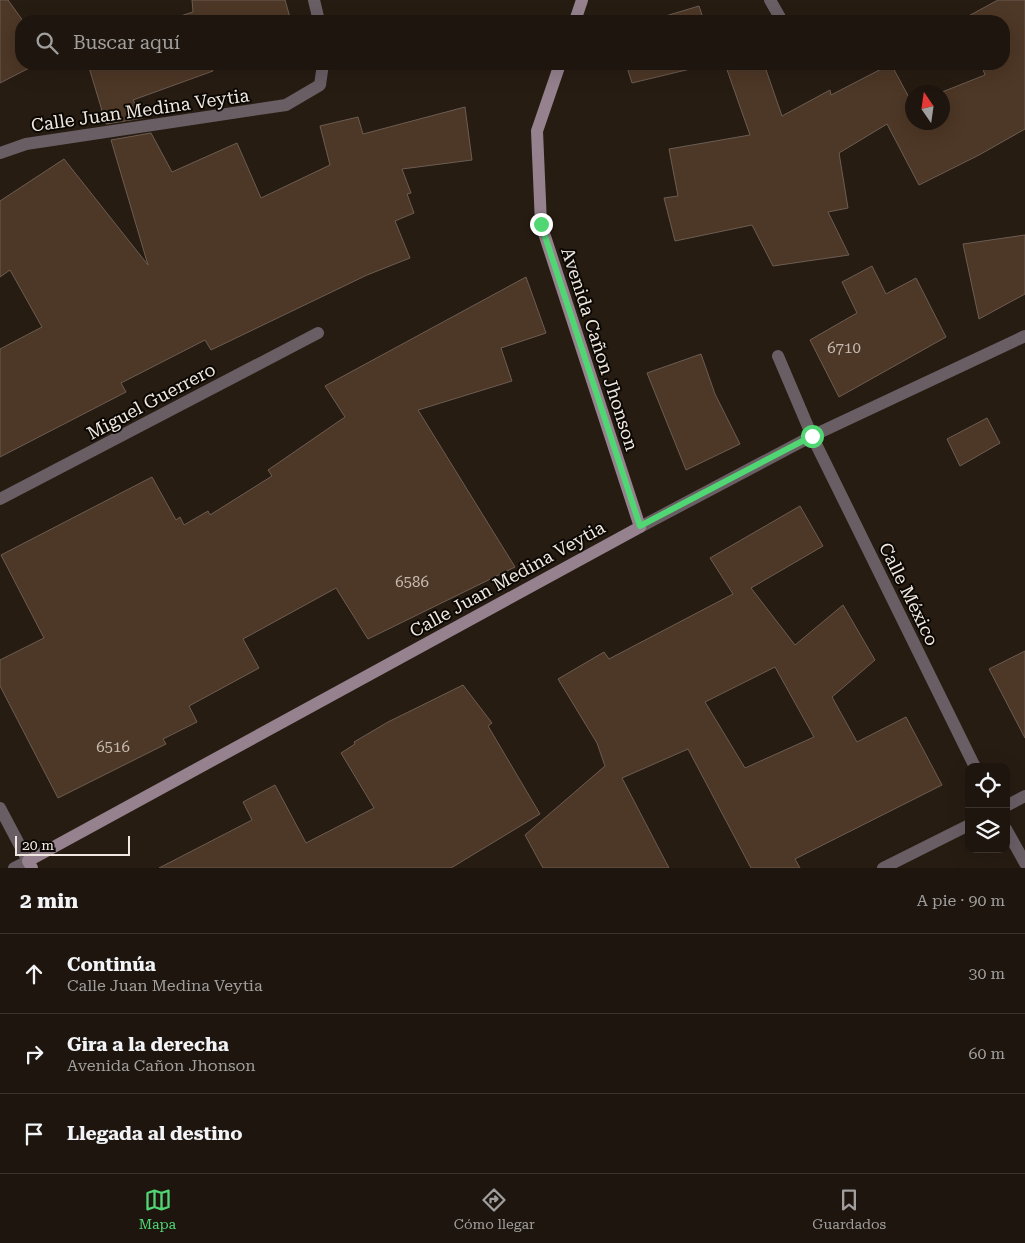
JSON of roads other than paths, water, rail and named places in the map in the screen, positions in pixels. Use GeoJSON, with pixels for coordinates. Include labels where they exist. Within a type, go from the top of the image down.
{"type":"FeatureCollection","features":[{"type":"Feature","properties":{"kind":"main road"},"geometry":{"type":"LineString","coordinates":[[577,15],[582,0]]}},
{"type":"Feature","properties":{"kind":"main road","name":"Avenida Cañon Jhonson"},"geometry":{"type":"LineString","coordinates":[[558,70],[537,131],[541,224],[640,526]]}},
{"type":"Feature","properties":{"kind":"main road","name":"Calle Juan Medina Veytia"},"geometry":{"type":"LineString","coordinates":[[30,864],[640,526]]}},
{"type":"Feature","properties":{"kind":"street"},"geometry":{"type":"LineString","coordinates":[[314,0],[318,15]]}},
{"type":"Feature","properties":{"kind":"street"},"geometry":{"type":"LineString","coordinates":[[770,0],[779,15]]}},
{"type":"Feature","properties":{"kind":"street","name":"Calle Juan Medina Veytia"},"geometry":{"type":"LineString","coordinates":[[0,153],[26,144],[286,106],[320,85],[322,70]]}},
{"type":"Feature","properties":{"kind":"street","name":"Miguel Guerrero"},"geometry":{"type":"LineString","coordinates":[[0,499],[318,333]]}},
{"type":"Feature","properties":{"kind":"street","name":"Calle Juan Medina Veytia"},"geometry":{"type":"LineString","coordinates":[[640,526],[812,436],[1025,336]]}},
{"type":"Feature","properties":{"kind":"street","name":"Calle México"},"geometry":{"type":"LineString","coordinates":[[778,356],[812,436],[973,763]]}},
{"type":"Feature","properties":{"kind":"street"},"geometry":{"type":"LineString","coordinates":[[1010,804],[1025,796]]}},
{"type":"Feature","properties":{"kind":"street"},"geometry":{"type":"LineString","coordinates":[[0,808],[30,864]]}},
{"type":"Feature","properties":{"kind":"street"},"geometry":{"type":"LineString","coordinates":[[883,868],[965,827]]}},
{"type":"Feature","properties":{"kind":"street"},"geometry":{"type":"LineString","coordinates":[[1010,836],[1025,863]]}},
{"type":"Feature","properties":{"kind":"street","name":"Calle Juan Medina Veytia"},"geometry":{"type":"LineString","coordinates":[[14,868],[30,864]]}}]}
